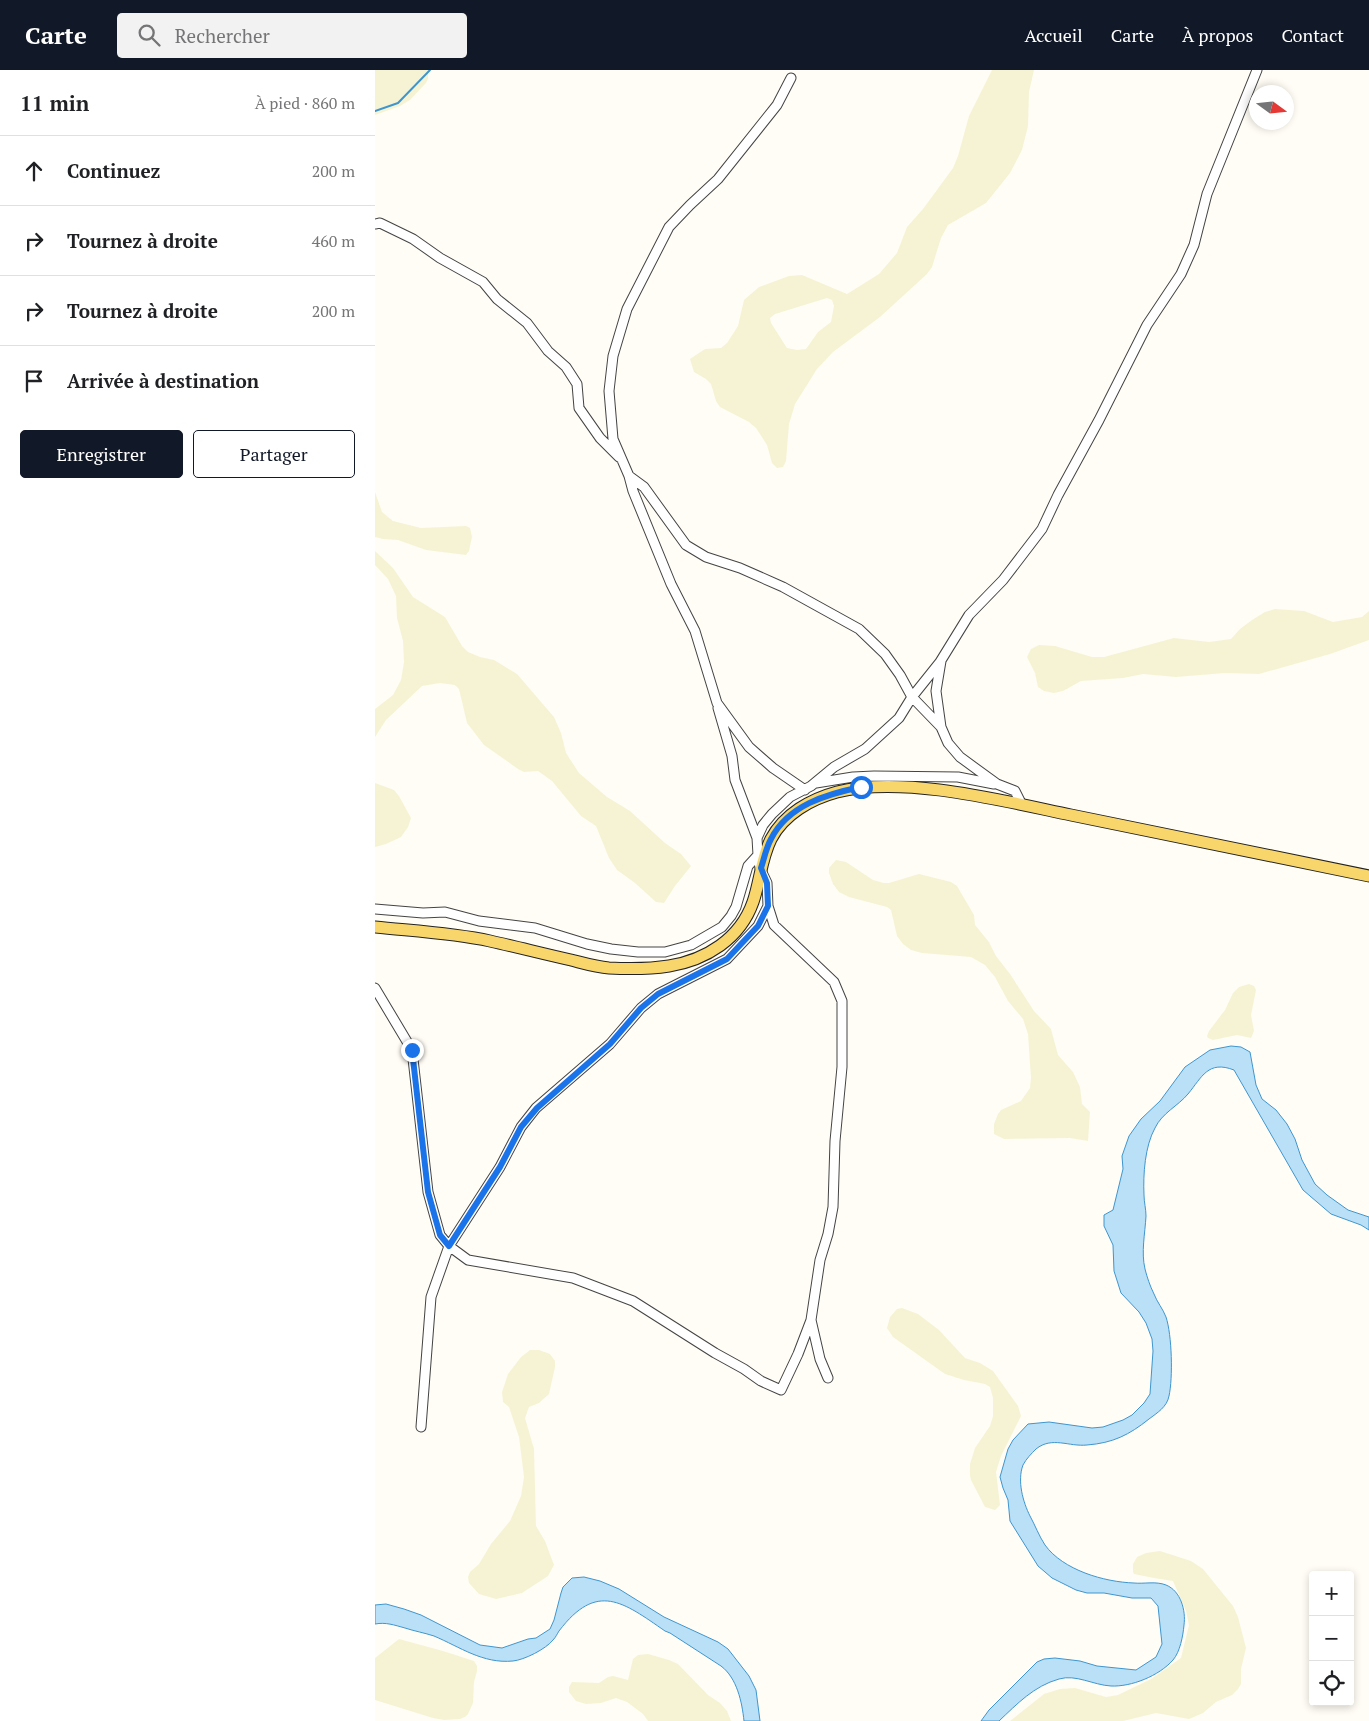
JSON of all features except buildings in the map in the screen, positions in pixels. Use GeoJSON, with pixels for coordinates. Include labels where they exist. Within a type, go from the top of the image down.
{"type":"FeatureCollection","features":[{"type":"Feature","properties":{"kind":"main road"},"geometry":{"type":"LineString","coordinates":[[375,927],[488,940],[606,968],[669,966],[691,960],[714,951],[733,936],[744,922],[753,902],[761,868],[771,838],[787,818],[810,802],[835,792],[861,787],[907,787],[952,792],[1369,876]]}},
{"type":"Feature","properties":{"kind":"street"},"geometry":{"type":"LineString","coordinates":[[757,838],[763,825],[790,797],[805,790],[834,767],[865,749],[899,718],[912,697],[942,659],[969,615],[1003,580],[1042,529],[1147,325],[1181,274],[1194,245],[1207,194],[1257,70]]}},
{"type":"Feature","properties":{"kind":"street"},"geometry":{"type":"LineString","coordinates":[[375,988],[412,1050],[428,1192],[440,1235],[449,1246],[468,1260],[573,1278],[633,1301],[761,1381],[781,1390],[811,1320],[820,1260],[829,1234],[833,1207],[835,1141],[842,1067],[842,1001],[834,982],[775,925],[768,906],[767,883],[758,855],[757,838],[735,780],[732,756],[695,631],[671,584],[613,439],[609,391],[613,356],[627,310],[669,227],[718,179],[777,105],[791,78]]}},
{"type":"Feature","properties":{"kind":"street"},"geometry":{"type":"LineString","coordinates":[[375,224],[380,224],[413,239],[440,258],[483,282],[497,299],[527,322],[548,351],[566,367],[577,384],[579,408],[600,438],[623,461]]}},
{"type":"Feature","properties":{"kind":"street"},"geometry":{"type":"LineString","coordinates":[[629,476],[644,487],[686,545],[706,557],[740,568],[783,588],[859,629],[885,654],[900,675],[912,697],[941,727]]}},
{"type":"Feature","properties":{"kind":"street"},"geometry":{"type":"LineString","coordinates":[[942,659],[936,691],[941,727],[948,743],[960,757],[997,784]]}},
{"type":"Feature","properties":{"kind":"street"},"geometry":{"type":"LineString","coordinates":[[717,703],[749,747],[773,768],[805,790]]}},
{"type":"Feature","properties":{"kind":"street"},"geometry":{"type":"LineString","coordinates":[[815,783],[853,777],[875,776],[958,778],[997,784],[1015,791],[1022,805]]}},
{"type":"Feature","properties":{"kind":"street"},"geometry":{"type":"LineString","coordinates":[[375,909],[423,913],[445,912],[479,921],[535,928],[603,947],[638,952],[665,952],[691,945],[722,927],[731,916],[735,907],[747,866],[758,855]]}},
{"type":"Feature","properties":{"kind":"street"},"geometry":{"type":"LineString","coordinates":[[421,1427],[431,1298],[449,1246],[500,1167],[521,1127],[537,1108],[610,1044],[641,1008],[658,994],[727,959],[758,926],[768,906]]}},
{"type":"Feature","properties":{"kind":"street"},"geometry":{"type":"LineString","coordinates":[[811,1320],[820,1358],[828,1378]]}},
{"type":"Feature","properties":{"kind":"shaded area"},"geometry":{"type":"Polygon","coordinates":[[[375,70],[428,70],[428,79],[410,100],[400,106],[375,115],[375,70]]]}},
{"type":"Feature","properties":{"kind":"shaded area"},"geometry":{"type":"Polygon","coordinates":[[[992,70],[1034,70],[1029,92],[1028,126],[1022,150],[1010,173],[986,203],[948,225],[941,238],[932,267],[927,274],[880,317],[833,352],[817,369],[795,404],[789,424],[786,461],[783,467],[777,468],[772,463],[767,445],[756,428],[749,422],[720,407],[716,401],[711,384],[694,372],[690,359],[705,349],[721,348],[727,343],[738,326],[744,300],[759,287],[789,276],[802,275],[847,294],[879,274],[897,253],[907,227],[923,209],[953,168],[969,116],[992,70]],[[827,298],[775,314],[770,318],[771,323],[787,348],[806,349],[818,332],[831,322],[834,306],[832,300],[827,298]]]}},
{"type":"Feature","properties":{"kind":"shaded area"},"geometry":{"type":"Polygon","coordinates":[[[375,492],[382,512],[393,521],[421,528],[466,526],[470,528],[472,537],[469,551],[466,555],[426,550],[398,540],[375,537],[375,492]]]}},
{"type":"Feature","properties":{"kind":"shaded area"},"geometry":{"type":"Polygon","coordinates":[[[375,551],[393,568],[413,597],[445,617],[462,646],[468,652],[494,660],[517,674],[554,717],[561,733],[566,753],[579,773],[607,797],[630,811],[665,843],[681,854],[691,866],[664,903],[656,902],[617,870],[609,858],[596,826],[581,816],[552,781],[538,771],[524,772],[518,769],[484,745],[467,723],[459,689],[455,685],[440,683],[422,686],[386,720],[375,737],[375,709],[393,695],[401,680],[404,662],[403,641],[397,618],[396,596],[388,579],[375,565],[375,551]]]}},
{"type":"Feature","properties":{"kind":"shaded area"},"geometry":{"type":"Polygon","coordinates":[[[1275,609],[1304,611],[1333,622],[1362,617],[1369,611],[1369,640],[1330,654],[1259,674],[1225,673],[1176,677],[1143,674],[1123,678],[1081,681],[1063,691],[1054,693],[1044,691],[1038,687],[1035,673],[1027,657],[1031,649],[1039,645],[1055,646],[1092,657],[1104,657],[1174,638],[1209,642],[1231,639],[1252,620],[1265,612],[1275,609]]]}},
{"type":"Feature","properties":{"kind":"shaded area"},"geometry":{"type":"Polygon","coordinates":[[[375,783],[394,790],[411,818],[408,827],[401,837],[375,847],[375,783]]]}},
{"type":"Feature","properties":{"kind":"shaded area"},"geometry":{"type":"Polygon","coordinates":[[[836,860],[846,862],[873,880],[884,883],[919,874],[951,882],[957,886],[974,915],[975,925],[989,942],[996,956],[1034,1011],[1051,1029],[1058,1055],[1073,1072],[1080,1087],[1082,1104],[1090,1112],[1088,1141],[1070,1138],[1004,1139],[994,1134],[994,1124],[1001,1110],[1021,1101],[1030,1088],[1028,1034],[1023,1019],[1008,1001],[995,977],[985,965],[971,957],[922,953],[911,950],[897,936],[891,910],[887,907],[849,897],[839,892],[833,884],[829,873],[829,868],[836,860]]]}},
{"type":"Feature","properties":{"kind":"shaded area"},"geometry":{"type":"Polygon","coordinates":[[[1249,984],[1254,986],[1256,990],[1251,1015],[1254,1031],[1251,1038],[1237,1035],[1213,1040],[1208,1038],[1209,1031],[1225,1010],[1233,993],[1239,987],[1249,984]]]}},
{"type":"Feature","properties":{"kind":"shaded area"},"geometry":{"type":"Polygon","coordinates":[[[902,1308],[918,1314],[939,1330],[965,1358],[980,1363],[993,1371],[1018,1406],[1021,1416],[1001,1456],[996,1472],[1000,1505],[995,1510],[985,1507],[970,1475],[970,1464],[975,1448],[990,1426],[993,1416],[993,1398],[990,1387],[945,1374],[893,1337],[887,1328],[890,1317],[897,1309],[902,1308]]]}},
{"type":"Feature","properties":{"kind":"shaded area"},"geometry":{"type":"Polygon","coordinates":[[[530,1350],[539,1350],[550,1354],[555,1361],[549,1394],[539,1403],[529,1407],[525,1418],[534,1449],[536,1526],[545,1541],[554,1565],[548,1576],[522,1593],[496,1599],[479,1594],[469,1583],[468,1577],[510,1521],[521,1496],[524,1477],[519,1437],[509,1407],[503,1402],[502,1392],[508,1374],[521,1357],[530,1350]]]}},
{"type":"Feature","properties":{"kind":"shaded area"},"geometry":{"type":"Polygon","coordinates":[[[1160,1551],[1191,1561],[1203,1569],[1233,1606],[1238,1617],[1246,1648],[1241,1669],[1241,1684],[1238,1689],[1232,1695],[1216,1702],[1203,1713],[1189,1719],[1156,1713],[1123,1721],[1010,1721],[1044,1694],[1060,1689],[1075,1688],[1106,1697],[1118,1695],[1151,1679],[1181,1658],[1189,1625],[1186,1611],[1173,1581],[1134,1574],[1133,1572],[1133,1564],[1137,1557],[1146,1553],[1160,1551]]]}},
{"type":"Feature","properties":{"kind":"shaded area"},"geometry":{"type":"Polygon","coordinates":[[[399,1639],[474,1661],[477,1671],[474,1682],[473,1703],[465,1717],[444,1720],[433,1718],[375,1700],[375,1658],[399,1639]]]}},
{"type":"Feature","properties":{"kind":"shaded area"},"geometry":{"type":"Polygon","coordinates":[[[648,1654],[678,1664],[708,1695],[720,1703],[727,1711],[731,1721],[648,1721],[643,1714],[627,1702],[616,1698],[601,1703],[586,1704],[576,1701],[569,1692],[572,1682],[599,1683],[613,1676],[628,1680],[633,1659],[638,1655],[648,1654]]]}},
{"type":"Feature","properties":{"kind":"water"},"geometry":{"type":"Polygon","coordinates":[[[1231,1046],[1241,1047],[1250,1052],[1256,1085],[1262,1099],[1276,1110],[1287,1124],[1295,1139],[1302,1160],[1315,1184],[1348,1210],[1369,1217],[1369,1230],[1361,1225],[1331,1214],[1303,1190],[1234,1070],[1218,1067],[1206,1072],[1188,1094],[1158,1123],[1149,1143],[1145,1160],[1144,1198],[1146,1216],[1143,1256],[1149,1282],[1165,1314],[1168,1325],[1171,1345],[1171,1368],[1168,1400],[1161,1409],[1142,1425],[1113,1440],[1087,1445],[1048,1443],[1042,1445],[1027,1458],[1023,1465],[1021,1484],[1025,1504],[1041,1538],[1053,1554],[1062,1561],[1073,1568],[1097,1577],[1122,1582],[1162,1584],[1175,1592],[1179,1597],[1184,1614],[1181,1644],[1173,1660],[1153,1676],[1119,1686],[1104,1685],[1072,1678],[1059,1679],[1034,1691],[999,1721],[981,1721],[989,1710],[1037,1662],[1044,1659],[1055,1658],[1080,1661],[1097,1666],[1136,1670],[1156,1657],[1162,1644],[1158,1606],[1151,1598],[1132,1598],[1076,1590],[1052,1578],[1038,1566],[1010,1521],[1008,1500],[1000,1477],[1008,1449],[1013,1440],[1028,1424],[1049,1422],[1092,1428],[1103,1427],[1132,1415],[1150,1394],[1152,1339],[1146,1323],[1139,1312],[1121,1293],[1114,1271],[1113,1245],[1104,1226],[1104,1215],[1113,1210],[1123,1169],[1122,1156],[1129,1136],[1141,1119],[1160,1101],[1185,1067],[1210,1050],[1231,1046]]]}},
{"type":"Feature","properties":{"kind":"water"},"geometry":{"type":"Polygon","coordinates":[[[584,1577],[619,1589],[664,1617],[718,1642],[728,1649],[749,1676],[756,1690],[760,1721],[744,1721],[742,1706],[735,1684],[727,1671],[721,1666],[636,1612],[611,1601],[598,1601],[586,1606],[573,1615],[554,1639],[545,1647],[529,1656],[513,1661],[492,1660],[472,1654],[431,1635],[390,1624],[375,1624],[375,1605],[386,1604],[421,1615],[480,1645],[502,1648],[536,1638],[550,1629],[563,1587],[572,1578],[584,1577]]]}},
{"type":"Feature","properties":{"kind":"waterway"},"geometry":{"type":"LineString","coordinates":[[375,111],[398,103],[430,70]]}},
{"type":"Feature","properties":{"kind":"route"},"geometry":{"type":"LineString","coordinates":[[412,1050],[428,1192],[440,1235],[449,1246],[500,1167],[521,1127],[537,1108],[610,1044],[641,1008],[658,994],[727,959],[758,926],[768,906],[767,883],[761,868],[771,838],[787,818],[810,802],[835,792],[861,787]]}}]}
